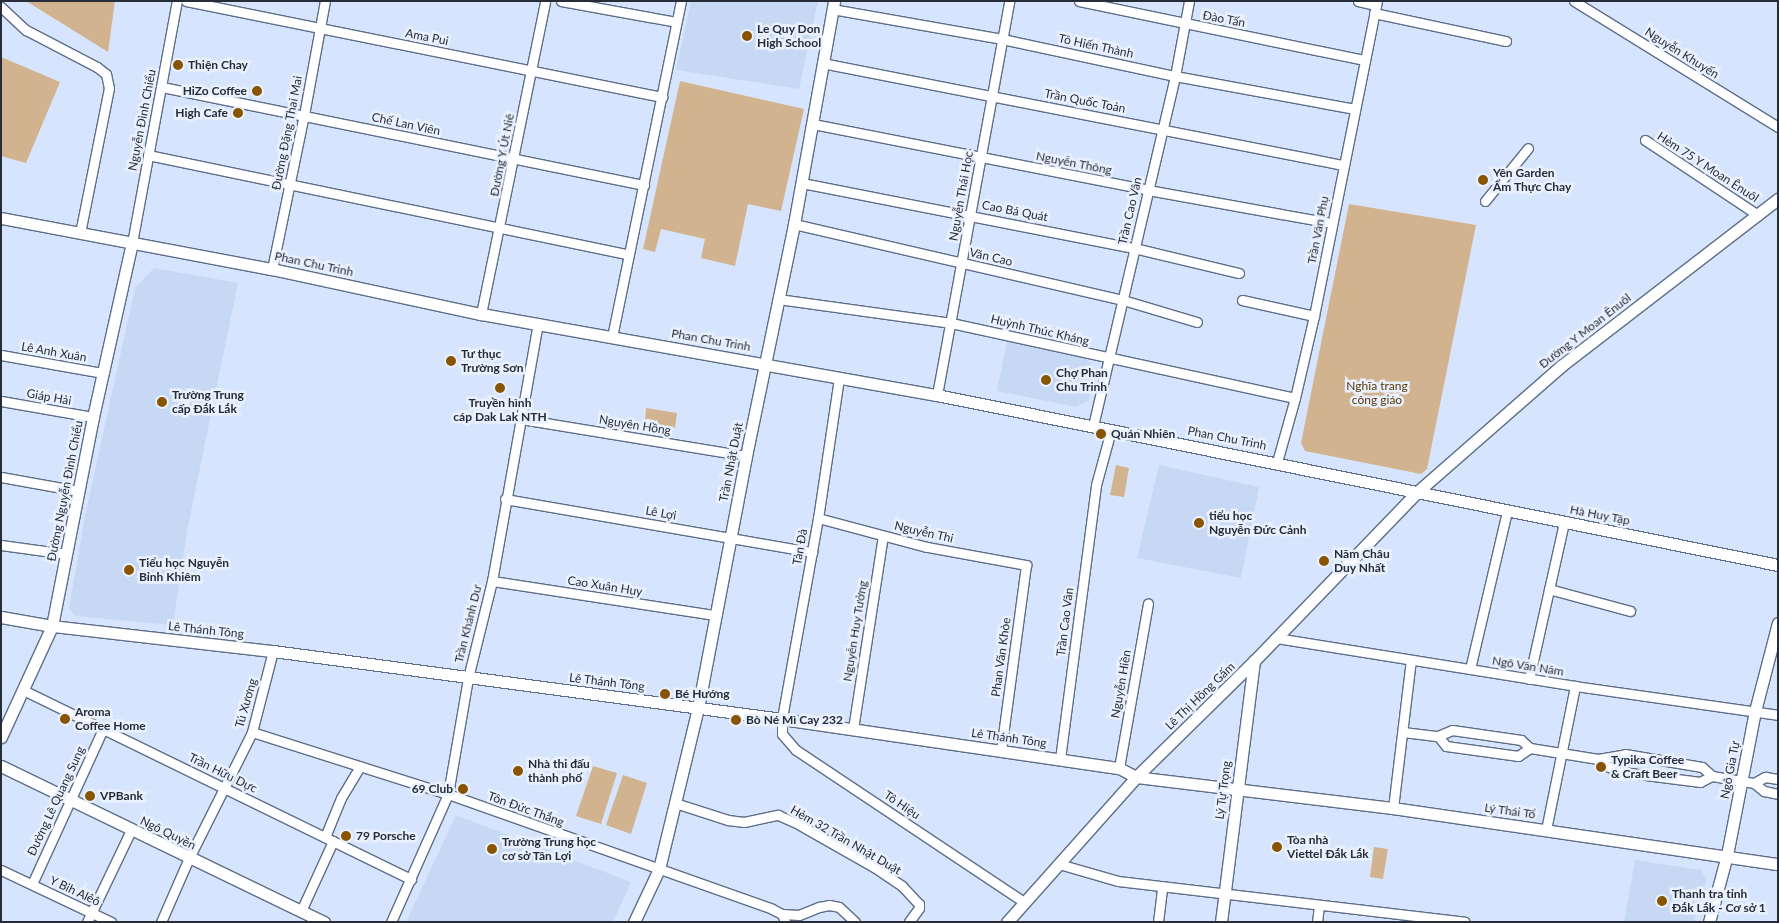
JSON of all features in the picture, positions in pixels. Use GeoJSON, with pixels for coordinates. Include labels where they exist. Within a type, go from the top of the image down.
{"type":"FeatureCollection","features":[{"type":"Feature","properties":{"kind":"main road","name":"Trần Nhật Duật"},"geometry":{"type":"LineString","coordinates":[[634,922],[659,869],[698,708],[746,456],[802,184],[833,5]]}},
{"type":"Feature","properties":{"kind":"main road","name":"Đường Y Moan Ênuôl"},"geometry":{"type":"LineString","coordinates":[[1416,493],[1561,366],[1778,199]]}},
{"type":"Feature","properties":{"kind":"main road","name":"Phan Chu Trinh"},"geometry":{"type":"LineString","coordinates":[[1,218],[272,269],[481,314],[937,395],[1277,462],[1416,493]]}},
{"type":"Feature","properties":{"kind":"main road","name":"Đường Nguyễn Đình Chiểu"},"geometry":{"type":"LineString","coordinates":[[1,737],[52,626],[93,417],[132,242]]}},
{"type":"Feature","properties":{"kind":"main road","name":"Hà Huy Tập"},"geometry":{"type":"LineString","coordinates":[[1416,493],[1778,565]]}},
{"type":"Feature","properties":{"kind":"main road","name":"Lê Thị Hồng Gấm"},"geometry":{"type":"LineString","coordinates":[[1007,922],[1136,778],[1254,662],[1416,493]]}},
{"type":"Feature","properties":{"kind":"main road","name":"Lê Thánh Tông"},"geometry":{"type":"LineString","coordinates":[[1,618],[52,626],[273,651],[782,719],[1119,768],[1136,778],[1237,791]]}},
{"type":"Feature","properties":{"kind":"main road","name":"Ngô Gia Tự"},"geometry":{"type":"LineString","coordinates":[[1709,922],[1727,855],[1756,712],[1778,623]]}},
{"type":"Feature","properties":{"kind":"main road","name":"Lý Tự Trọng"},"geometry":{"type":"LineString","coordinates":[[1221,922],[1254,662]]}},
{"type":"Feature","properties":{"kind":"main road","name":"Ngô Quyền"},"geometry":{"type":"LineString","coordinates":[[1,766],[324,922]]}},
{"type":"Feature","properties":{"kind":"main road","name":"Lý Thái Tổ"},"geometry":{"type":"LineString","coordinates":[[1237,791],[1393,808],[1727,855],[1778,864]]}},
{"type":"Feature","properties":{"kind":"street","name":"Nguyễn Đình Chiểu"},"geometry":{"type":"LineString","coordinates":[[132,242],[177,1]]}},
{"type":"Feature","properties":{"kind":"street","name":"Ama Pui"},"geometry":{"type":"LineString","coordinates":[[186,1],[662,97]]}},
{"type":"Feature","properties":{"kind":"street","name":"Đường Đặng Thai Mai"},"geometry":{"type":"LineString","coordinates":[[272,269],[304,115],[324,1]]}},
{"type":"Feature","properties":{"kind":"street","name":"Đường Y Út Niê"},"geometry":{"type":"LineString","coordinates":[[481,314],[514,159],[530,69],[546,1]]}},
{"type":"Feature","properties":{"kind":"street"},"geometry":{"type":"LineString","coordinates":[[561,1],[676,22]]}},
{"type":"Feature","properties":{"kind":"street"},"geometry":{"type":"LineString","coordinates":[[612,337],[681,1]]}},
{"type":"Feature","properties":{"kind":"street","name":"Nguyễn Thái Học"},"geometry":{"type":"LineString","coordinates":[[937,395],[993,97],[1009,1]]}},
{"type":"Feature","properties":{"kind":"street","name":"Đào Tấn"},"geometry":{"type":"LineString","coordinates":[[1078,1],[1365,60]]}},
{"type":"Feature","properties":{"kind":"street","name":"Trần Cao Vân"},"geometry":{"type":"LineString","coordinates":[[1093,426],[1175,76],[1189,1]]}},
{"type":"Feature","properties":{"kind":"street"},"geometry":{"type":"LineString","coordinates":[[1358,1],[1506,41]]}},
{"type":"Feature","properties":{"kind":"street","name":"Nguyễn Khuyến"},"geometry":{"type":"LineString","coordinates":[[1574,1],[1778,127]]}},
{"type":"Feature","properties":{"kind":"street","name":"Tô Hiến Thành"},"geometry":{"type":"LineString","coordinates":[[833,5],[1175,76],[1355,109]]}},
{"type":"Feature","properties":{"kind":"street"},"geometry":{"type":"LineString","coordinates":[[1,7],[26,30],[106,74],[109,88],[80,233]]}},
{"type":"Feature","properties":{"kind":"street","name":"Trần Văn Phụ"},"geometry":{"type":"LineString","coordinates":[[1277,462],[1295,398],[1314,316],[1376,7]]}},
{"type":"Feature","properties":{"kind":"street","name":"Trần Quốc Toản"},"geometry":{"type":"LineString","coordinates":[[822,63],[1162,128],[1344,166]]}},
{"type":"Feature","properties":{"kind":"street","name":"Chế Lan Viên"},"geometry":{"type":"LineString","coordinates":[[162,87],[644,185]]}},
{"type":"Feature","properties":{"kind":"street","name":"Nguyễn Thông"},"geometry":{"type":"LineString","coordinates":[[813,124],[1148,190],[1332,223]]}},
{"type":"Feature","properties":{"kind":"street","name":"Hẻm 75 Y Moan Ênuôl"},"geometry":{"type":"LineString","coordinates":[[1644,140],[1758,215]]}},
{"type":"Feature","properties":{"kind":"street"},"geometry":{"type":"LineString","coordinates":[[1486,201],[1528,148]]}},
{"type":"Feature","properties":{"kind":"street"},"geometry":{"type":"LineString","coordinates":[[148,155],[628,254]]}},
{"type":"Feature","properties":{"kind":"street","name":"Cao Bá Quát"},"geometry":{"type":"LineString","coordinates":[[802,184],[1134,248],[1240,273]]}},
{"type":"Feature","properties":{"kind":"street","name":"Văn Cao"},"geometry":{"type":"LineString","coordinates":[[794,224],[1123,300],[1197,322]]}},
{"type":"Feature","properties":{"kind":"street","name":"Huỳnh Thúc Kháng"},"geometry":{"type":"LineString","coordinates":[[778,299],[951,323],[1295,398]]}},
{"type":"Feature","properties":{"kind":"street"},"geometry":{"type":"LineString","coordinates":[[1242,300],[1314,316]]}},
{"type":"Feature","properties":{"kind":"street","name":"Trần Khánh Dư"},"geometry":{"type":"LineString","coordinates":[[391,922],[448,794],[468,678],[492,581],[538,323]]}},
{"type":"Feature","properties":{"kind":"street","name":"Lê Anh Xuân"},"geometry":{"type":"LineString","coordinates":[[1,355],[103,373]]}},
{"type":"Feature","properties":{"kind":"street","name":"Tản Đà"},"geometry":{"type":"LineString","coordinates":[[782,719],[818,518],[839,378]]}},
{"type":"Feature","properties":{"kind":"street","name":"Giáp Hải"},"geometry":{"type":"LineString","coordinates":[[1,401],[93,417]]}},
{"type":"Feature","properties":{"kind":"street","name":"Nguyên Hồng"},"geometry":{"type":"LineString","coordinates":[[521,419],[746,456]]}},
{"type":"Feature","properties":{"kind":"street","name":"Trần Cao Vân"},"geometry":{"type":"LineString","coordinates":[[1060,759],[1096,485],[1111,430]]}},
{"type":"Feature","properties":{"kind":"street"},"geometry":{"type":"LineString","coordinates":[[1,478],[79,491]]}},
{"type":"Feature","properties":{"kind":"street","name":"Lê Lợi"},"geometry":{"type":"LineString","coordinates":[[505,500],[812,552]]}},
{"type":"Feature","properties":{"kind":"street"},"geometry":{"type":"LineString","coordinates":[[1470,669],[1507,511]]}},
{"type":"Feature","properties":{"kind":"street","name":"Nguyễn Thi"},"geometry":{"type":"LineString","coordinates":[[818,518],[927,547],[1026,566]]}},
{"type":"Feature","properties":{"kind":"street"},"geometry":{"type":"LineString","coordinates":[[1529,679],[1564,522]]}},
{"type":"Feature","properties":{"kind":"street","name":"Nguyễn Huy Tưởng"},"geometry":{"type":"LineString","coordinates":[[852,729],[883,536]]}},
{"type":"Feature","properties":{"kind":"street"},"geometry":{"type":"LineString","coordinates":[[1,545],[66,554]]}},
{"type":"Feature","properties":{"kind":"street","name":"Phan Văn Khòe"},"geometry":{"type":"LineString","coordinates":[[1001,751],[1026,566]]}},
{"type":"Feature","properties":{"kind":"street","name":"Cao Xuân Huy"},"geometry":{"type":"LineString","coordinates":[[492,581],[715,615]]}},
{"type":"Feature","properties":{"kind":"street"},"geometry":{"type":"LineString","coordinates":[[1549,590],[1630,611]]}},
{"type":"Feature","properties":{"kind":"street","name":"Nguyễn Hiền"},"geometry":{"type":"LineString","coordinates":[[1119,768],[1148,604]]}},
{"type":"Feature","properties":{"kind":"street","name":"Ngô Văn Năm"},"geometry":{"type":"LineString","coordinates":[[1276,638],[1529,679],[1778,715]]}},
{"type":"Feature","properties":{"kind":"street","name":"Tú Xương"},"geometry":{"type":"LineString","coordinates":[[161,922],[189,858],[252,732],[273,651]]}},
{"type":"Feature","properties":{"kind":"street"},"geometry":{"type":"LineString","coordinates":[[1393,808],[1411,660]]}},
{"type":"Feature","properties":{"kind":"street"},"geometry":{"type":"LineString","coordinates":[[1546,830],[1575,686]]}},
{"type":"Feature","properties":{"kind":"street","name":"Trần Hữu Dực"},"geometry":{"type":"LineString","coordinates":[[23,690],[411,879]]}},
{"type":"Feature","properties":{"kind":"street","name":"Tô Hiệu"},"geometry":{"type":"LineString","coordinates":[[782,719],[782,734],[796,750],[1024,902]]}},
{"type":"Feature","properties":{"kind":"street","name":"Đường Lê Quang Sung"},"geometry":{"type":"LineString","coordinates":[[32,884],[103,729]]}},
{"type":"Feature","properties":{"kind":"street"},"geometry":{"type":"LineString","coordinates":[[1402,732],[1438,736],[1452,730],[1521,740],[1530,748],[1598,759],[1625,754],[1702,767],[1712,776],[1754,783],[1764,791],[1778,794]]}},
{"type":"Feature","properties":{"kind":"street","name":"Tôn Đức Thắng"},"geometry":{"type":"LineString","coordinates":[[252,732],[448,794],[659,869],[784,918],[798,918]]}},
{"type":"Feature","properties":{"kind":"street"},"geometry":{"type":"LineString","coordinates":[[1438,736],[1446,746],[1518,756],[1530,748]]}},
{"type":"Feature","properties":{"kind":"street"},"geometry":{"type":"LineString","coordinates":[[1598,759],[1609,767],[1622,772],[1700,782],[1712,776]]}},
{"type":"Feature","properties":{"kind":"street"},"geometry":{"type":"LineString","coordinates":[[301,911],[329,839],[341,798],[360,766]]}},
{"type":"Feature","properties":{"kind":"street"},"geometry":{"type":"LineString","coordinates":[[1754,783],[1764,777],[1778,779]]}},
{"type":"Feature","properties":{"kind":"street","name":"Hẻm 32 Trần Nhật Duật"},"geometry":{"type":"LineString","coordinates":[[675,803],[728,820],[744,822],[778,815],[800,825],[874,867],[902,886],[919,904],[919,908],[909,922]]}},
{"type":"Feature","properties":{"kind":"street"},"geometry":{"type":"LineString","coordinates":[[87,922],[131,830]]}},
{"type":"Feature","properties":{"kind":"street"},"geometry":{"type":"LineString","coordinates":[[1059,864],[1118,880],[1162,887],[1465,922]]}},
{"type":"Feature","properties":{"kind":"street","name":"Y Bih Alêô"},"geometry":{"type":"LineString","coordinates":[[1,870],[111,922]]}},
{"type":"Feature","properties":{"kind":"street"},"geometry":{"type":"LineString","coordinates":[[1158,922],[1162,887]]}},
{"type":"Feature","properties":{"kind":"street"},"geometry":{"type":"LineString","coordinates":[[798,918],[819,906],[829,905],[839,907],[855,922]]}},
{"type":"Feature","properties":{"kind":"street"},"geometry":{"type":"LineString","coordinates":[[1317,922],[1319,905]]}},
{"type":"Feature","properties":{"kind":"shaded area","name":"Le Quy Don High School"},"geometry":{"type":"Polygon","coordinates":[[[691,1],[818,1],[799,89],[676,70],[691,1]]]}},
{"type":"Feature","properties":{"kind":"shaded area","name":"Trường Trung cấp Đắk Lắk"},"geometry":{"type":"Polygon","coordinates":[[[154,268],[238,283],[187,531],[173,625],[75,616],[69,608],[85,516],[135,288],[154,268]]]}},
{"type":"Feature","properties":{"kind":"shaded area","name":"Chợ Phan Chu Trinh"},"geometry":{"type":"Polygon","coordinates":[[[1007,341],[1087,358],[1095,370],[1089,400],[1076,407],[997,391],[1007,341]]]}},
{"type":"Feature","properties":{"kind":"shaded area","name":"tiểu học Nguyễn Đức Cảnh"},"geometry":{"type":"Polygon","coordinates":[[[1159,465],[1259,487],[1241,578],[1137,558],[1159,465]]]}},
{"type":"Feature","properties":{"kind":"shaded area","name":"Trường Trung học cơ sở Tân Lợi"},"geometry":{"type":"Polygon","coordinates":[[[456,815],[631,882],[613,922],[406,922],[456,815]]]}},
{"type":"Feature","properties":{"kind":"shaded area"},"geometry":{"type":"Polygon","coordinates":[[[1635,860],[1701,870],[1706,880],[1694,922],[1624,922],[1635,860]]]}},
{"type":"Feature","properties":{"kind":"green space"},"geometry":{"type":"Polygon","coordinates":[[[26,1],[115,1],[108,52],[26,1]]]}},
{"type":"Feature","properties":{"kind":"green space"},"geometry":{"type":"Polygon","coordinates":[[[1,57],[60,82],[26,163],[1,156],[1,57]]]}},
{"type":"Feature","properties":{"kind":"green space"},"geometry":{"type":"Polygon","coordinates":[[[680,81],[804,109],[781,211],[748,204],[735,266],[701,258],[705,239],[661,229],[655,252],[643,249],[680,81]]]}},
{"type":"Feature","properties":{"kind":"green space","name":"Nghĩa trang công giáo"},"geometry":{"type":"Polygon","coordinates":[[[1349,204],[1476,225],[1427,469],[1421,474],[1305,451],[1301,443],[1349,204]]]}},
{"type":"Feature","properties":{"kind":"green space"},"geometry":{"type":"Polygon","coordinates":[[[646,408],[677,413],[675,428],[645,422],[646,408]]]}},
{"type":"Feature","properties":{"kind":"green space"},"geometry":{"type":"Polygon","coordinates":[[[1116,465],[1129,468],[1124,497],[1110,495],[1116,465]]]}},
{"type":"Feature","properties":{"kind":"green space"},"geometry":{"type":"Polygon","coordinates":[[[593,766],[617,773],[601,824],[576,816],[593,766]]]}},
{"type":"Feature","properties":{"kind":"green space"},"geometry":{"type":"Polygon","coordinates":[[[623,775],[647,783],[631,834],[606,825],[623,775]]]}},
{"type":"Feature","properties":{"kind":"green space"},"geometry":{"type":"Polygon","coordinates":[[[1374,847],[1388,849],[1383,879],[1370,877],[1374,847]]]}},
{"type":"Feature","properties":{"kind":"place","name":"Le Quy Don High School"},"geometry":{"type":"Point","coordinates":[747,36]}},
{"type":"Feature","properties":{"kind":"place","name":"Thiện Chay"},"geometry":{"type":"Point","coordinates":[178,65]}},
{"type":"Feature","properties":{"kind":"place","name":"HiZo Coffee"},"geometry":{"type":"Point","coordinates":[257,91]}},
{"type":"Feature","properties":{"kind":"place","name":"High Cafe"},"geometry":{"type":"Point","coordinates":[238,113]}},
{"type":"Feature","properties":{"kind":"place","name":"Yên Garden Ẩm Thực Chay"},"geometry":{"type":"Point","coordinates":[1483,180]}},
{"type":"Feature","properties":{"kind":"place","name":"Tư thục Trường Sơn"},"geometry":{"type":"Point","coordinates":[451,361]}},
{"type":"Feature","properties":{"kind":"place","name":"Chợ Phan Chu Trinh"},"geometry":{"type":"Point","coordinates":[1046,380]}},
{"type":"Feature","properties":{"kind":"place","name":"Truyền hình cáp Dak Lak NTH"},"geometry":{"type":"Point","coordinates":[500,388]}},
{"type":"Feature","properties":{"kind":"place","name":"Trường Trung cấp Đắk Lắk"},"geometry":{"type":"Point","coordinates":[162,402]}},
{"type":"Feature","properties":{"kind":"place","name":"Quán Nhiên"},"geometry":{"type":"Point","coordinates":[1101,434]}},
{"type":"Feature","properties":{"kind":"place","name":"tiểu học Nguyễn Đức Cảnh"},"geometry":{"type":"Point","coordinates":[1199,523]}},
{"type":"Feature","properties":{"kind":"place","name":"Năm Châu Duy Nhất"},"geometry":{"type":"Point","coordinates":[1324,561]}},
{"type":"Feature","properties":{"kind":"place","name":"Tiểu học Nguyễn Bỉnh Khiêm"},"geometry":{"type":"Point","coordinates":[129,570]}},
{"type":"Feature","properties":{"kind":"place","name":"Bé Hướng"},"geometry":{"type":"Point","coordinates":[665,694]}},
{"type":"Feature","properties":{"kind":"place","name":"Aroma Coffee Home"},"geometry":{"type":"Point","coordinates":[65,719]}},
{"type":"Feature","properties":{"kind":"place","name":"Bò Né Mì Cay 232"},"geometry":{"type":"Point","coordinates":[736,720]}},
{"type":"Feature","properties":{"kind":"place","name":"Typika Coffee & Craft Beer"},"geometry":{"type":"Point","coordinates":[1601,767]}},
{"type":"Feature","properties":{"kind":"place","name":"Nhà thi đấu thành phố"},"geometry":{"type":"Point","coordinates":[518,771]}},
{"type":"Feature","properties":{"kind":"place","name":"69 Club"},"geometry":{"type":"Point","coordinates":[463,789]}},
{"type":"Feature","properties":{"kind":"place","name":"VPBank"},"geometry":{"type":"Point","coordinates":[90,796]}},
{"type":"Feature","properties":{"kind":"place","name":"79 Porsche"},"geometry":{"type":"Point","coordinates":[346,836]}},
{"type":"Feature","properties":{"kind":"place","name":"Tòa nhà Viettel Đắk Lắk"},"geometry":{"type":"Point","coordinates":[1277,847]}},
{"type":"Feature","properties":{"kind":"place","name":"Trường Trung học cơ sở Tân Lợi"},"geometry":{"type":"Point","coordinates":[492,849]}},
{"type":"Feature","properties":{"kind":"place","name":"Thanh tra tỉnh Đắk Lắk - Cơ sở 1"},"geometry":{"type":"Point","coordinates":[1662,901]}}]}
